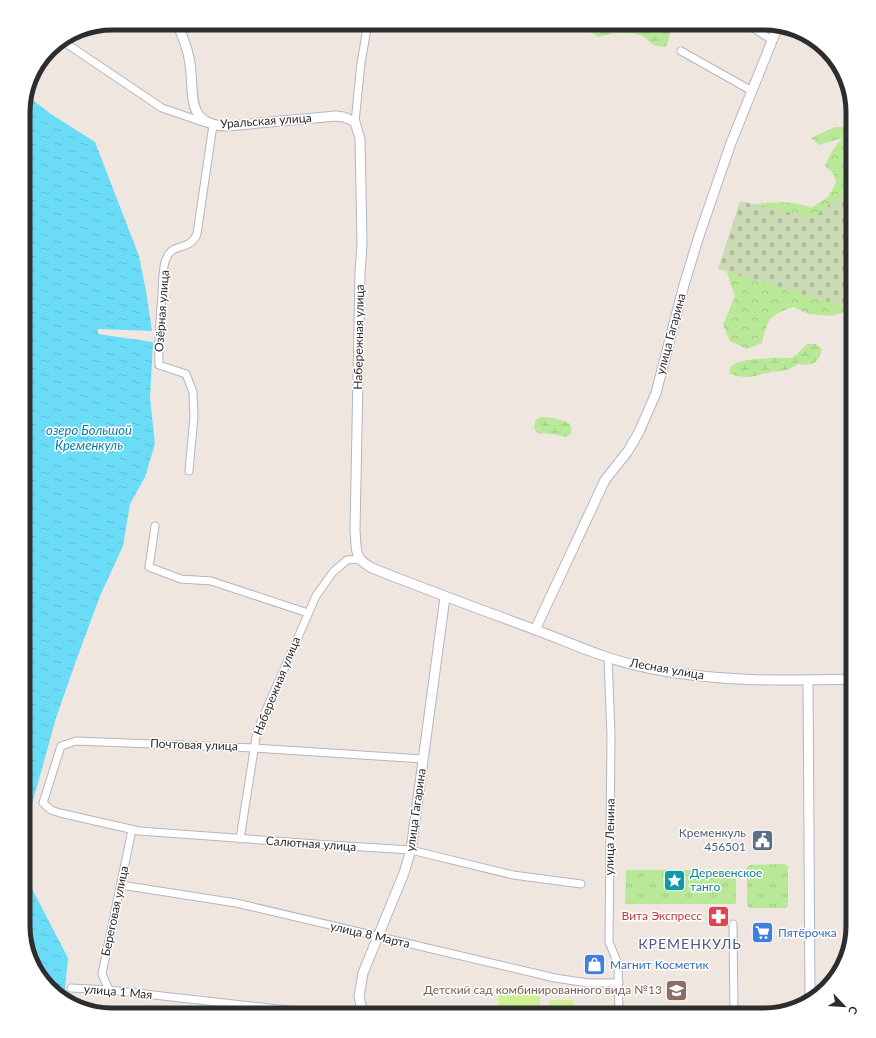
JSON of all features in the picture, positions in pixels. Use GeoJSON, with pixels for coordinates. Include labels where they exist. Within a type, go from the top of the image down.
{"type":"FeatureCollection","features":[{"type":"Feature","properties":{"kind":"street"},"geometry":{"type":"LineString","coordinates":[[180,30],[185,40],[190,59],[193,100],[197,113],[201,119],[211,124]]}},
{"type":"Feature","properties":{"kind":"street"},"geometry":{"type":"LineString","coordinates":[[352,120],[367,30]]}},
{"type":"Feature","properties":{"kind":"street"},"geometry":{"type":"LineString","coordinates":[[756,30],[772,40]]}},
{"type":"Feature","properties":{"kind":"street","name":"улица Гагарина"},"geometry":{"type":"LineString","coordinates":[[535,630],[605,480],[628,451],[639,432],[656,393],[684,286],[699,236],[731,143],[776,31]]}},
{"type":"Feature","properties":{"kind":"street","name":"Уральская улица"},"geometry":{"type":"LineString","coordinates":[[66,44],[162,108],[211,124],[228,126],[336,116],[352,120]]}},
{"type":"Feature","properties":{"kind":"street"},"geometry":{"type":"LineString","coordinates":[[681,51],[752,91]]}},
{"type":"Feature","properties":{"kind":"street","name":"Набережная улица"},"geometry":{"type":"LineString","coordinates":[[240,839],[257,731],[316,596],[333,572],[347,560],[359,559],[355,531],[362,244],[360,139],[352,120]]}},
{"type":"Feature","properties":{"kind":"street","name":"Озёрная улица"},"geometry":{"type":"LineString","coordinates":[[188,471],[194,416],[193,392],[186,374],[159,365],[158,351],[164,269],[167,256],[176,248],[190,244],[194,241],[198,234],[211,124]]}},
{"type":"Feature","properties":{"kind":"street"},"geometry":{"type":"LineString","coordinates":[[155,526],[149,567],[181,579],[211,581],[308,612]]}},
{"type":"Feature","properties":{"kind":"street"},"geometry":{"type":"LineString","coordinates":[[359,559],[364,564],[372,568],[445,597]]}},
{"type":"Feature","properties":{"kind":"street","name":"улица Гагарина"},"geometry":{"type":"LineString","coordinates":[[361,1008],[359,996],[363,973],[404,873],[411,850],[445,597]]}},
{"type":"Feature","properties":{"kind":"street","name":"Лесная улица"},"geometry":{"type":"LineString","coordinates":[[445,597],[608,657],[647,668],[727,679],[808,680],[846,678]]}},
{"type":"Feature","properties":{"kind":"street","name":"улица Ленина"},"geometry":{"type":"LineString","coordinates":[[608,657],[611,742],[610,942],[618,964],[619,1008]]}},
{"type":"Feature","properties":{"kind":"street"},"geometry":{"type":"LineString","coordinates":[[808,680],[810,994]]}},
{"type":"Feature","properties":{"kind":"street","name":"Почтовая улица"},"geometry":{"type":"LineString","coordinates":[[43,803],[61,746],[76,741],[254,748],[423,760]]}},
{"type":"Feature","properties":{"kind":"street","name":"Салютная улица"},"geometry":{"type":"LineString","coordinates":[[43,803],[51,810],[60,813],[132,830],[240,839],[411,850],[513,875],[581,884]]}},
{"type":"Feature","properties":{"kind":"street","name":"Береговая улица"},"geometry":{"type":"LineString","coordinates":[[109,990],[102,974],[132,830]]}},
{"type":"Feature","properties":{"kind":"street","name":"улица 8 Марта"},"geometry":{"type":"LineString","coordinates":[[121,885],[236,903],[556,978],[588,983],[619,984]]}},
{"type":"Feature","properties":{"kind":"street"},"geometry":{"type":"LineString","coordinates":[[733,924],[734,1008]]}},
{"type":"Feature","properties":{"kind":"street","name":"улица 1 Мая"},"geometry":{"type":"LineString","coordinates":[[71,988],[109,990],[278,1008]]}},
{"type":"Feature","properties":{"kind":"green space"},"geometry":{"type":"Polygon","coordinates":[[[671,30],[667,46],[661,47],[654,45],[643,37],[634,33],[614,33],[599,37],[588,31],[671,30]]]}},
{"type":"Feature","properties":{"kind":"green space"},"geometry":{"type":"Polygon","coordinates":[[[835,127],[846,127],[846,311],[832,316],[809,314],[793,307],[774,316],[768,323],[762,343],[747,349],[730,341],[723,325],[735,296],[725,261],[729,235],[740,207],[785,202],[811,208],[828,197],[836,183],[833,173],[825,166],[832,151],[842,138],[819,145],[811,138],[835,127]]]}},
{"type":"Feature","properties":{"kind":"green space"},"geometry":{"type":"Polygon","coordinates":[[[846,197],[846,307],[718,269],[740,201],[813,218],[836,199],[846,197]]]}},
{"type":"Feature","properties":{"kind":"green space"},"geometry":{"type":"Polygon","coordinates":[[[807,344],[816,344],[822,349],[819,358],[814,363],[807,365],[798,364],[786,370],[752,376],[740,377],[729,374],[731,366],[739,362],[771,358],[790,358],[795,356],[807,344]]]}},
{"type":"Feature","properties":{"kind":"green space"},"geometry":{"type":"Polygon","coordinates":[[[541,417],[565,421],[571,426],[571,434],[566,437],[538,433],[534,426],[536,420],[541,417]]]}},
{"type":"Feature","properties":{"kind":"green space"},"geometry":{"type":"Polygon","coordinates":[[[785,864],[788,866],[788,906],[785,908],[749,908],[747,905],[747,867],[750,865],[785,864]]]}},
{"type":"Feature","properties":{"kind":"green space"},"geometry":{"type":"Polygon","coordinates":[[[626,870],[736,870],[736,904],[625,904],[626,870]]]}},
{"type":"Feature","properties":{"kind":"green space"},"geometry":{"type":"Polygon","coordinates":[[[498,987],[540,987],[540,1008],[498,1008],[498,987]]]}},
{"type":"Feature","properties":{"kind":"green space"},"geometry":{"type":"Polygon","coordinates":[[[550,1000],[574,1000],[574,1008],[550,1008],[550,1000]]]}},
{"type":"Feature","properties":{"kind":"water","name":"озеро Большой Кременкуль"},"geometry":{"type":"Polygon","coordinates":[[[31,99],[51,114],[95,142],[139,256],[152,331],[98,329],[98,334],[153,342],[150,398],[155,444],[145,477],[130,504],[123,546],[100,596],[56,718],[31,808],[30,832],[30,106],[31,99]]]}},
{"type":"Feature","properties":{"kind":"water","name":"озеро Большой Кременкуль"},"geometry":{"type":"Polygon","coordinates":[[[30,885],[68,958],[65,993],[47,976],[34,953],[30,926],[30,885]]]}},
{"type":"Feature","properties":{"kind":"place","name":"Кременкуль 456501"},"geometry":{"type":"Point","coordinates":[762,840]}},
{"type":"Feature","properties":{"kind":"place","name":"Деревенское танго"},"geometry":{"type":"Point","coordinates":[675,880]}},
{"type":"Feature","properties":{"kind":"place","name":"Вита Экспресс"},"geometry":{"type":"Point","coordinates":[718,916]}},
{"type":"Feature","properties":{"kind":"place","name":"Пятёрочка"},"geometry":{"type":"Point","coordinates":[763,933]}},
{"type":"Feature","properties":{"kind":"place","name":"Магнит Косметик"},"geometry":{"type":"Point","coordinates":[595,965]}},
{"type":"Feature","properties":{"kind":"place","name":"Детский сад комбинированного вида №13"},"geometry":{"type":"Point","coordinates":[677,990]}},
{"type":"Feature","properties":{"kind":"district","name":"КРЕМЕНКУЛЬ"},"geometry":{"type":"Point","coordinates":[690,944]}}]}
